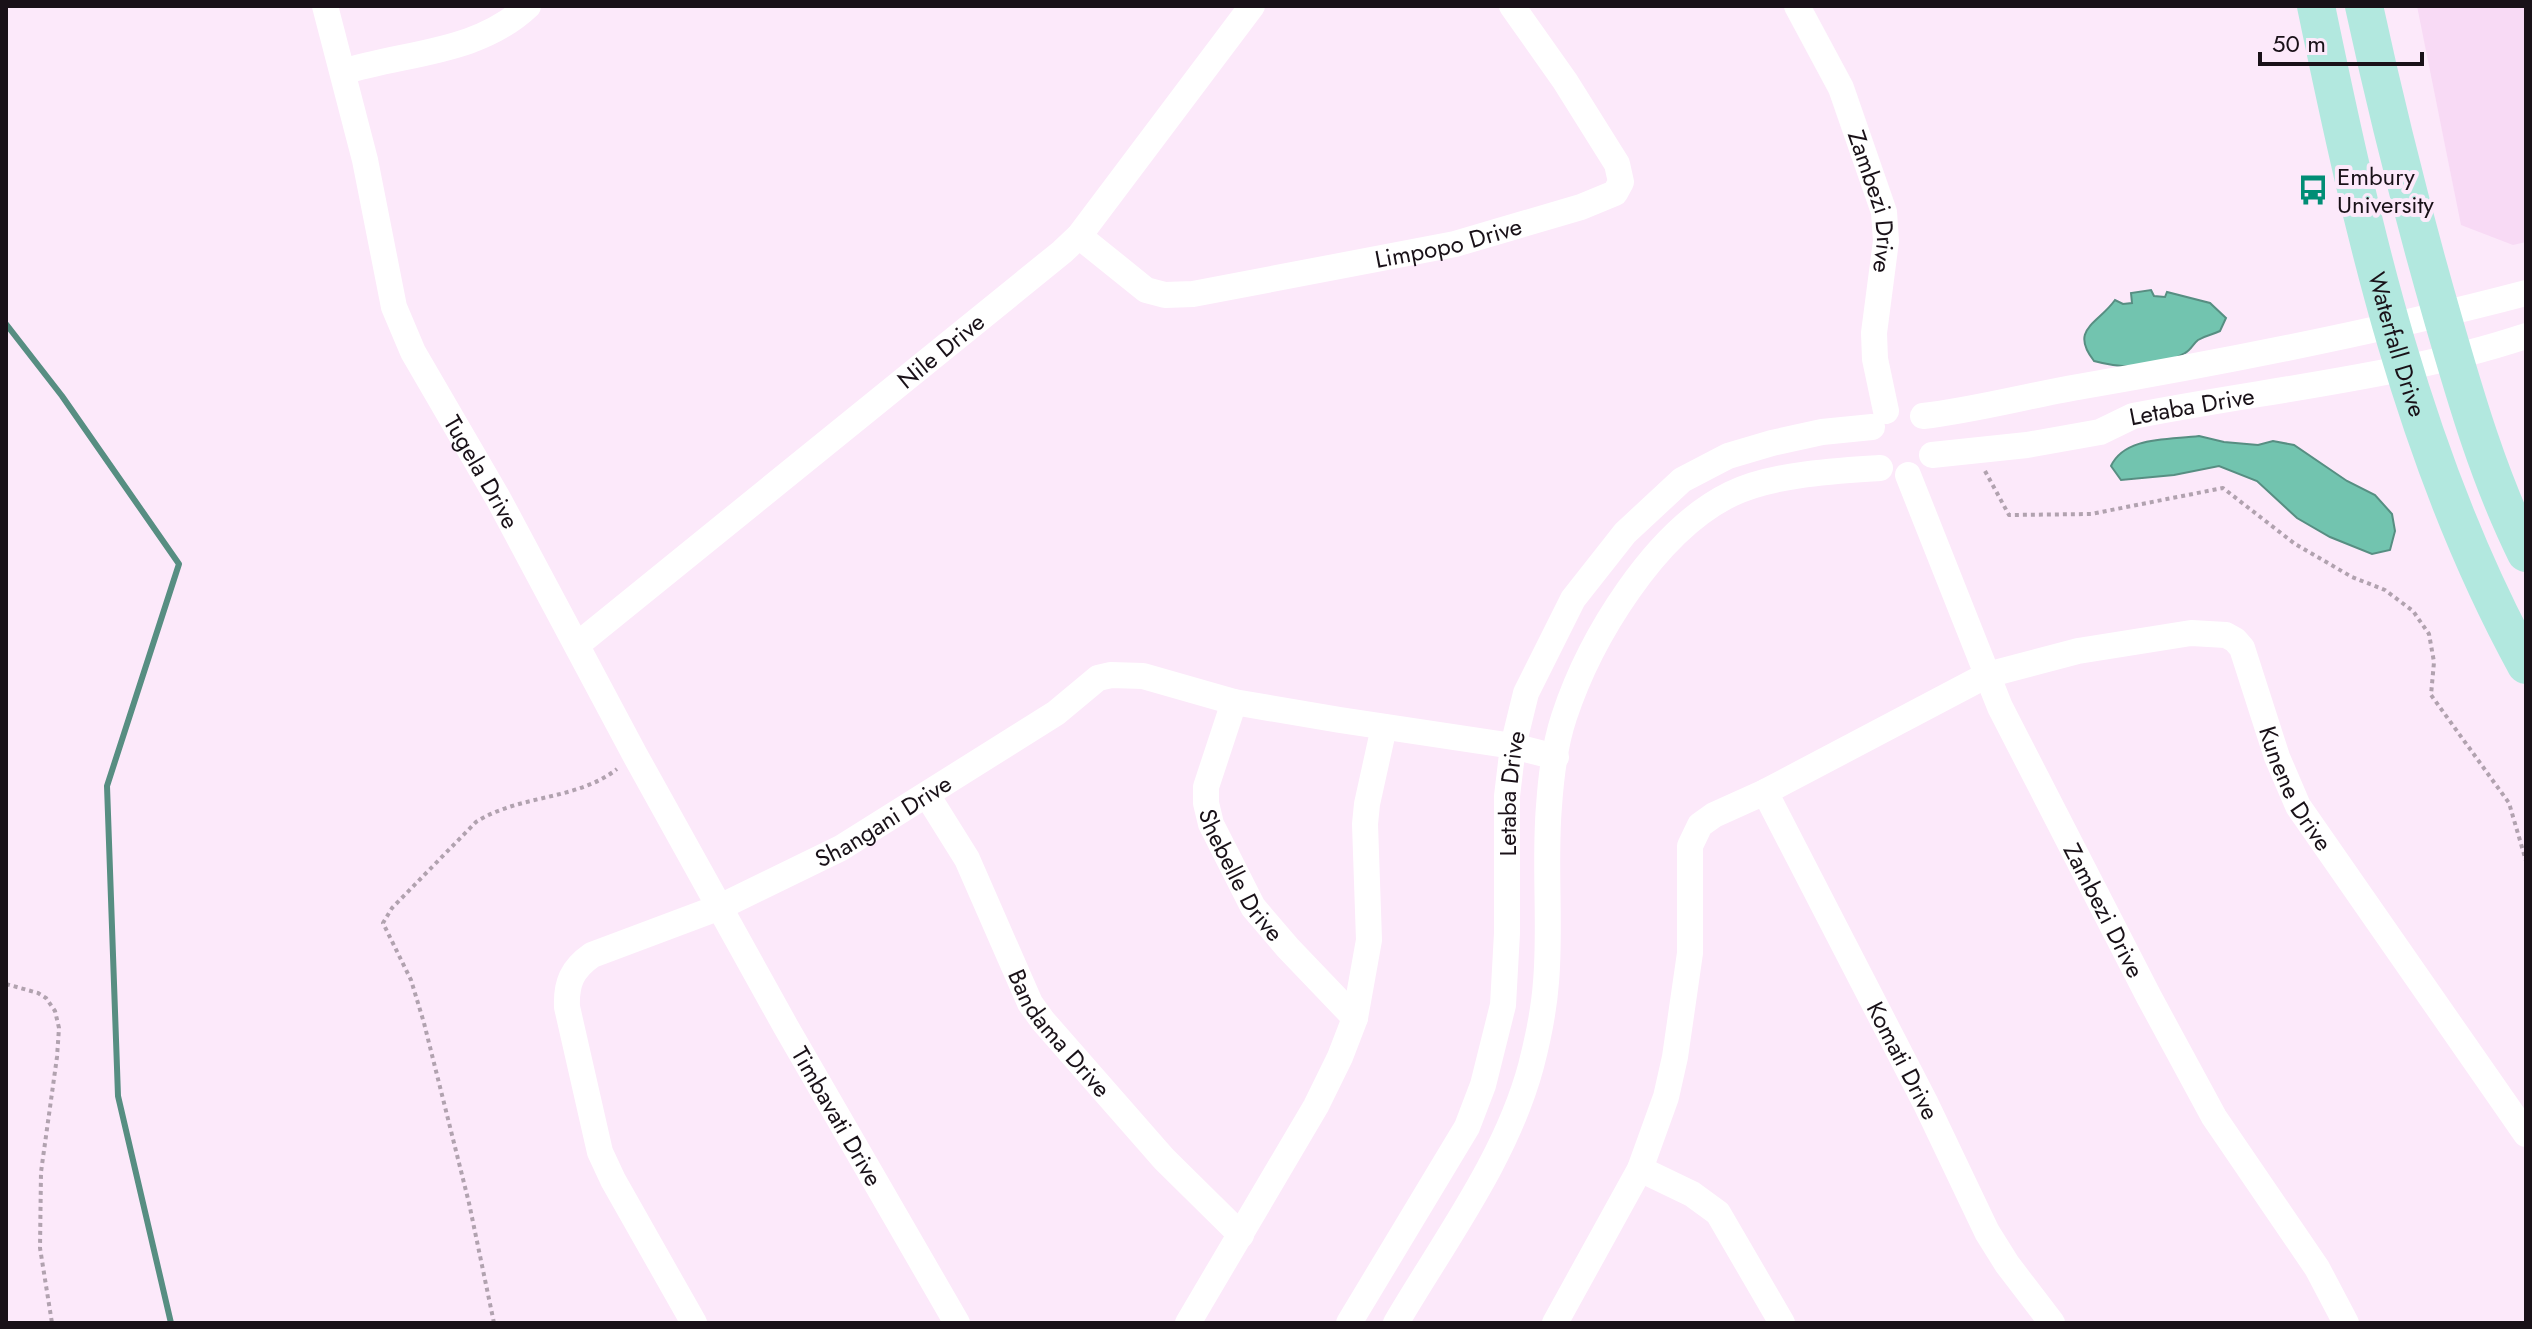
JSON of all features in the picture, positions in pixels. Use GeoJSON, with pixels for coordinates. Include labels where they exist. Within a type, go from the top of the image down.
{"type":"FeatureCollection","features":[{"type":"Feature","properties":{"kind":"main road","name":"Waterfall Drive"},"geometry":{"type":"LineString","coordinates":[[2316,6],[2346,152],[2391,327],[2420,424],[2493,606],[2526,665]]}},
{"type":"Feature","properties":{"kind":"main road","name":"Waterfall Drive"},"geometry":{"type":"LineString","coordinates":[[2364,6],[2398,162],[2454,358],[2496,488],[2526,553]]}},
{"type":"Feature","properties":{"kind":"street","name":"Tugela Drive"},"geometry":{"type":"LineString","coordinates":[[325,6],[365,160],[389,287],[413,352],[499,500],[720,907]]}},
{"type":"Feature","properties":{"kind":"street"},"geometry":{"type":"LineString","coordinates":[[343,72],[467,43],[505,25],[528,6]]}},
{"type":"Feature","properties":{"kind":"street","name":"Nile Drive"},"geometry":{"type":"LineString","coordinates":[[577,645],[992,311],[1079,236],[1252,6]]}},
{"type":"Feature","properties":{"kind":"street","name":"Limpopo Drive"},"geometry":{"type":"LineString","coordinates":[[1079,236],[1146,290],[1156,294],[1193,294],[1455,244],[1581,207],[1615,193],[1621,182],[1617,164],[1565,81],[1512,6]]}},
{"type":"Feature","properties":{"kind":"street","name":"Zambezi Drive"},"geometry":{"type":"LineString","coordinates":[[1797,6],[1841,88],[1884,212],[1886,241],[1874,333],[1879,419]]}},
{"type":"Feature","properties":{"kind":"street","name":"Letaba Drive"},"geometry":{"type":"LineString","coordinates":[[1923,416],[2159,374],[2391,327],[2526,293]]}},
{"type":"Feature","properties":{"kind":"street","name":"Letaba Drive"},"geometry":{"type":"LineString","coordinates":[[1932,455],[2100,432],[2133,416],[2403,369],[2454,358],[2526,336]]}},
{"type":"Feature","properties":{"kind":"street"},"geometry":{"type":"LineString","coordinates":[[2159,374],[2166,409]]}},
{"type":"Feature","properties":{"kind":"street"},"geometry":{"type":"LineString","coordinates":[[1994,403],[2001,447]]}},
{"type":"Feature","properties":{"kind":"street"},"geometry":{"type":"LineString","coordinates":[[1899,408],[1911,409],[1923,416],[1934,434],[1932,455],[1926,464],[1908,475],[1898,475],[1880,468],[1869,453],[1867,444],[1879,419],[1899,408]]}},
{"type":"Feature","properties":{"kind":"street","name":"Letaba Drive"},"geometry":{"type":"LineString","coordinates":[[1349,1323],[1467,1127],[1496,1039],[1507,959],[1507,796],[1513,746],[1526,693],[1573,599],[1625,533],[1682,480],[1728,456],[1879,419]]}},
{"type":"Feature","properties":{"kind":"street","name":"Letaba Drive"},"geometry":{"type":"LineString","coordinates":[[1396,1323],[1491,1162],[1510,1125],[1530,1067],[1546,980],[1549,807],[1556,757],[1572,694],[1603,632],[1662,546],[1692,518],[1733,493],[1756,485],[1880,468]]}},
{"type":"Feature","properties":{"kind":"street","name":"Zambezi Drive"},"geometry":{"type":"LineString","coordinates":[[1908,475],[2000,707],[2196,1086],[2262,1190],[2317,1268],[2346,1323]]}},
{"type":"Feature","properties":{"kind":"street","name":"Kunene Drive"},"geometry":{"type":"LineString","coordinates":[[1987,675],[2078,651],[2191,633],[2226,635],[2235,640],[2247,662],[2277,757],[2298,806],[2526,1134]]}},
{"type":"Feature","properties":{"kind":"street","name":"Shangani Drive"},"geometry":{"type":"LineString","coordinates":[[694,1323],[600,1152],[570,1025],[566,992],[572,973],[592,955],[720,907],[841,848],[1056,713],[1098,678],[1125,674],[1143,676],[1234,702],[1513,746],[1556,757]]}},
{"type":"Feature","properties":{"kind":"street"},"geometry":{"type":"LineString","coordinates":[[1555,1323],[1640,1169],[1666,1097],[1690,953],[1688,859],[1693,836],[1700,825],[1987,675]]}},
{"type":"Feature","properties":{"kind":"street","name":"Shebelle Drive"},"geometry":{"type":"LineString","coordinates":[[1234,702],[1206,787],[1211,824],[1253,907],[1355,1018]]}},
{"type":"Feature","properties":{"kind":"street"},"geometry":{"type":"LineString","coordinates":[[1188,1323],[1316,1106],[1355,1018],[1369,940],[1366,814],[1373,767],[1384,727]]}},
{"type":"Feature","properties":{"kind":"street","name":"Komati Drive"},"geometry":{"type":"LineString","coordinates":[[1765,792],[1926,1104],[1987,1232],[2052,1323]]}},
{"type":"Feature","properties":{"kind":"street","name":"Bandama Drive"},"geometry":{"type":"LineString","coordinates":[[927,795],[967,859],[1030,1003],[1164,1159],[1241,1235]]}},
{"type":"Feature","properties":{"kind":"street","name":"Timbavati Drive"},"geometry":{"type":"LineString","coordinates":[[720,907],[957,1323]]}},
{"type":"Feature","properties":{"kind":"street"},"geometry":{"type":"LineString","coordinates":[[1640,1169],[1692,1194],[1718,1213],[1782,1323]]}},
{"type":"Feature","properties":{"kind":"path"},"geometry":{"type":"LineString","coordinates":[[1966,452],[1981,464],[2009,515],[2091,514],[2223,488],[2295,544],[2352,577],[2400,599],[2429,634],[2434,662],[2431,695],[2509,803],[2526,861]]}},
{"type":"Feature","properties":{"kind":"path"},"geometry":{"type":"LineString","coordinates":[[494,1323],[469,1203],[424,1023],[404,964],[384,929],[385,918],[476,822],[488,814],[527,800],[602,781],[635,755]]}},
{"type":"Feature","properties":{"kind":"path"},"geometry":{"type":"LineString","coordinates":[[6,984],[46,998],[55,1011],[59,1028],[41,1172],[41,1257],[52,1323]]}},
{"type":"Feature","properties":{"kind":"shaded area"},"geometry":{"type":"Polygon","coordinates":[[[2417,6],[2526,6],[2526,242],[2513,245],[2461,225],[2417,6]]]}},
{"type":"Feature","properties":{"kind":"shaded area"},"geometry":{"type":"Polygon","coordinates":[[[2151,290],[2154,296],[2165,297],[2167,292],[2210,303],[2226,318],[2220,331],[2201,338],[2187,352],[2175,358],[2152,365],[2128,366],[2094,361],[2084,341],[2089,328],[2115,300],[2123,304],[2132,303],[2131,293],[2151,290]]]}},
{"type":"Feature","properties":{"kind":"shaded area"},"geometry":{"type":"Polygon","coordinates":[[[2199,436],[2224,442],[2258,445],[2273,441],[2294,445],[2347,481],[2375,495],[2392,514],[2395,531],[2390,550],[2372,554],[2330,537],[2297,518],[2257,481],[2219,466],[2174,475],[2121,480],[2111,466],[2118,456],[2137,444],[2199,436]]]}},
{"type":"Feature","properties":{"kind":"waterway"},"geometry":{"type":"LineString","coordinates":[[6,324],[62,396],[179,564],[107,786],[118,1096],[171,1323]]}},
{"type":"Feature","properties":{"kind":"place","name":"Embury University"},"geometry":{"type":"Point","coordinates":[2313,190]}}]}
